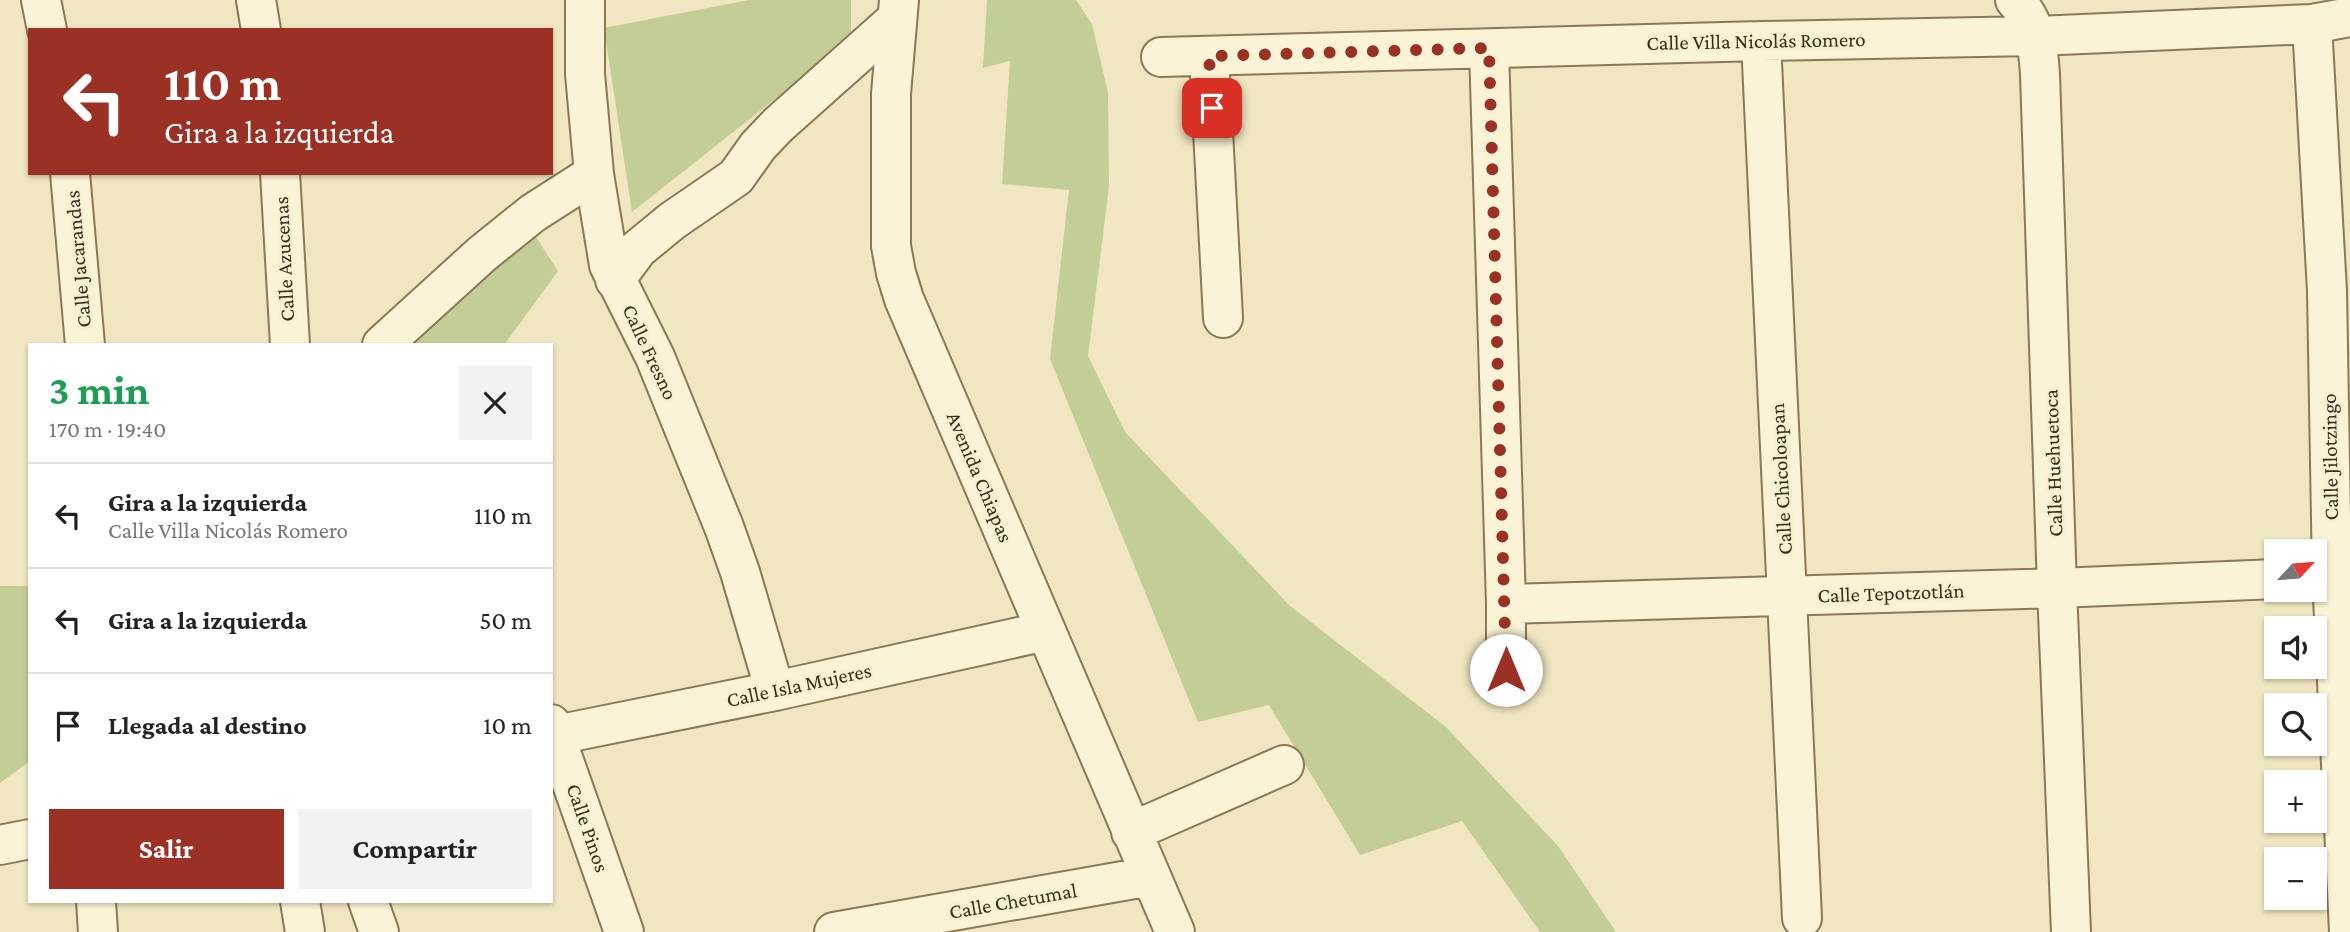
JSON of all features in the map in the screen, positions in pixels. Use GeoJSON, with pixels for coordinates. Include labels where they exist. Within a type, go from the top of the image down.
{"type":"FeatureCollection","features":[{"type":"Feature","properties":{"kind":"street"},"geometry":{"type":"LineString","coordinates":[[41,0],[47,28]]}},
{"type":"Feature","properties":{"kind":"street"},"geometry":{"type":"LineString","coordinates":[[256,0],[261,28]]}},
{"type":"Feature","properties":{"kind":"street","name":"Calle Fresno"},"geometry":{"type":"LineString","coordinates":[[585,0],[585,74],[594,174],[605,246],[615,280],[654,356],[724,527],[775,691]]}},
{"type":"Feature","properties":{"kind":"street","name":"Calle Huehuetoca"},"geometry":{"type":"LineString","coordinates":[[2015,0],[2029,16],[2036,36],[2041,88],[2071,932]]}},
{"type":"Feature","properties":{"kind":"street"},"geometry":{"type":"LineString","coordinates":[[615,280],[638,249],[672,221],[736,177],[758,146],[778,125],[898,10]]}},
{"type":"Feature","properties":{"kind":"street","name":"Avenida Chiapas"},"geometry":{"type":"LineString","coordinates":[[898,10],[891,94],[891,246],[904,299],[1175,932]]}},
{"type":"Feature","properties":{"kind":"street","name":"Calle Villa Nicolás Romero"},"geometry":{"type":"LineString","coordinates":[[1161,58],[1761,40],[2036,36],[2312,24],[2350,17]]}},
{"type":"Feature","properties":{"kind":"street","name":"Calle Jilotzingo"},"geometry":{"type":"LineString","coordinates":[[2312,24],[2339,290],[2332,576],[2349,932]]}},
{"type":"Feature","properties":{"kind":"street","name":"Calle Chicoloapan"},"geometry":{"type":"LineString","coordinates":[[1761,40],[1802,918]]}},
{"type":"Feature","properties":{"kind":"street"},"geometry":{"type":"LineString","coordinates":[[1489,48],[1506,670]]}},
{"type":"Feature","properties":{"kind":"street"},"geometry":{"type":"LineString","coordinates":[[1209,56],[1223,318]]}},
{"type":"Feature","properties":{"kind":"street"},"geometry":{"type":"LineString","coordinates":[[384,343],[482,254],[533,213],[594,174]]}},
{"type":"Feature","properties":{"kind":"street","name":"Calle Jacarandas"},"geometry":{"type":"LineString","coordinates":[[70,175],[85,343]]}},
{"type":"Feature","properties":{"kind":"street","name":"Calle Azucenas"},"geometry":{"type":"LineString","coordinates":[[280,175],[290,343]]}},
{"type":"Feature","properties":{"kind":"street","name":"Calle Tepotzotlán"},"geometry":{"type":"LineString","coordinates":[[1506,604],[2264,580]]}},
{"type":"Feature","properties":{"kind":"street","name":"Calle Isla Mujeres"},"geometry":{"type":"LineString","coordinates":[[553,732],[775,691],[1046,631]]}},
{"type":"Feature","properties":{"kind":"street","name":"Calle Pinos"},"geometry":{"type":"LineString","coordinates":[[553,732],[624,932]]}},
{"type":"Feature","properties":{"kind":"street"},"geometry":{"type":"LineString","coordinates":[[1131,832],[1284,765]]}},
{"type":"Feature","properties":{"kind":"street"},"geometry":{"type":"LineString","coordinates":[[0,845],[28,839]]}},
{"type":"Feature","properties":{"kind":"street","name":"Calle Chetumal"},"geometry":{"type":"LineString","coordinates":[[834,932],[1151,876]]}},
{"type":"Feature","properties":{"kind":"street"},"geometry":{"type":"LineString","coordinates":[[96,903],[99,932]]}},
{"type":"Feature","properties":{"kind":"street"},"geometry":{"type":"LineString","coordinates":[[300,903],[305,932]]}},
{"type":"Feature","properties":{"kind":"street"},"geometry":{"type":"LineString","coordinates":[[369,903],[379,932]]}},
{"type":"Feature","properties":{"kind":"green space"},"geometry":{"type":"Polygon","coordinates":[[[749,0],[851,0],[851,39],[632,212],[604,28],[749,0]]]}},
{"type":"Feature","properties":{"kind":"green space"},"geometry":{"type":"Polygon","coordinates":[[[987,0],[1076,0],[1092,24],[1108,93],[1109,186],[1088,356],[1125,432],[1289,605],[1446,727],[1558,846],[1616,932],[1540,932],[1462,821],[1360,855],[1269,705],[1198,722],[1050,359],[1069,190],[1002,184],[1010,61],[983,68],[987,0]]]}},
{"type":"Feature","properties":{"kind":"green space"},"geometry":{"type":"Polygon","coordinates":[[[532,231],[558,271],[505,343],[399,343],[532,231]]]}},
{"type":"Feature","properties":{"kind":"green space"},"geometry":{"type":"Polygon","coordinates":[[[0,586],[28,586],[28,762],[0,783],[0,586]]]}},
{"type":"Feature","properties":{"kind":"route"},"geometry":{"type":"LineString","coordinates":[[1212,108],[1209,56],[1489,48],[1506,670]]}}]}
